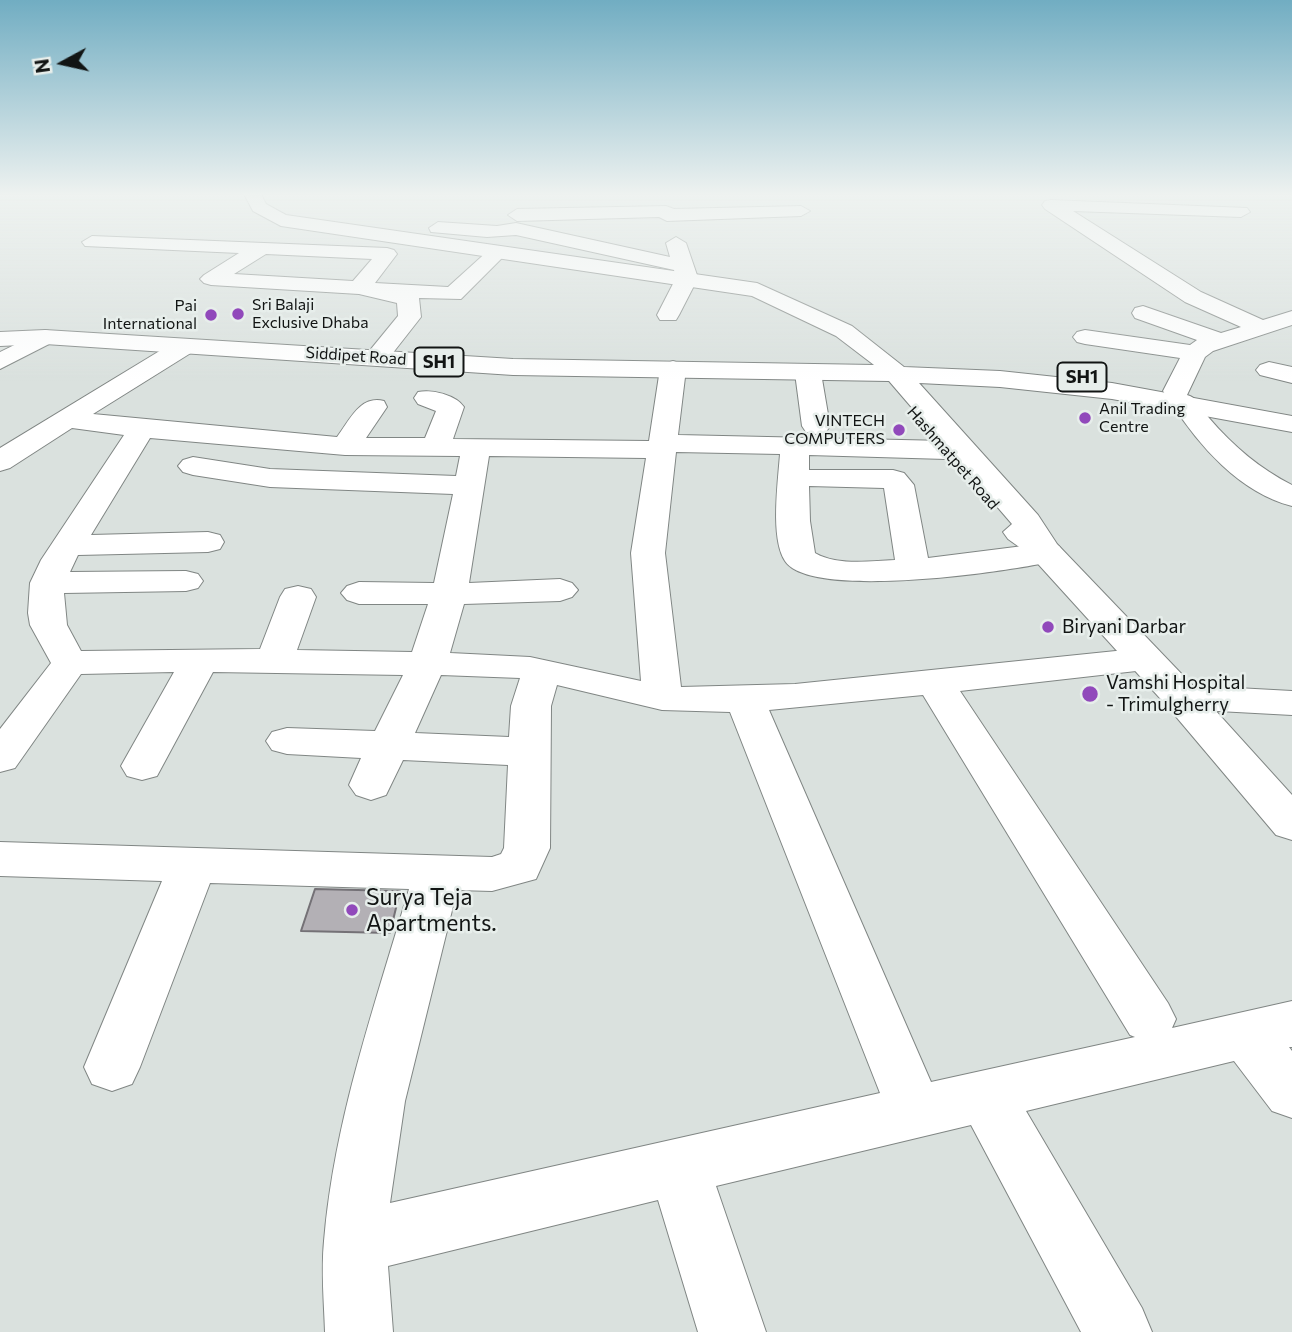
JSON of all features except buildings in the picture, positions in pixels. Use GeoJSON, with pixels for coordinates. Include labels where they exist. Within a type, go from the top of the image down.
{"type":"FeatureCollection","features":[{"type":"Feature","properties":{"kind":"street"},"geometry":{"type":"LineString","coordinates":[[249,256],[211,279],[453,294],[494,256]]}},
{"type":"Feature","properties":{"kind":"street"},"geometry":{"type":"LineString","coordinates":[[359,288],[385,256]]}},
{"type":"Feature","properties":{"kind":"street"},"geometry":{"type":"LineString","coordinates":[[528,256],[685,272]]}},
{"type":"Feature","properties":{"kind":"street"},"geometry":{"type":"LineString","coordinates":[[623,256],[722,283],[834,337],[884,369]]}},
{"type":"Feature","properties":{"kind":"street"},"geometry":{"type":"LineString","coordinates":[[668,315],[685,272],[680,256]]}},
{"type":"Feature","properties":{"kind":"street"},"geometry":{"type":"LineString","coordinates":[[1130,256],[1193,297],[1261,327]]}},
{"type":"Feature","properties":{"kind":"street"},"geometry":{"type":"LineString","coordinates":[[359,288],[408,299],[410,317],[383,349]]}},
{"type":"Feature","properties":{"kind":"street"},"geometry":{"type":"LineString","coordinates":[[1143,313],[1218,340]]}},
{"type":"Feature","properties":{"kind":"street"},"geometry":{"type":"LineString","coordinates":[[1085,337],[1195,353],[1218,340],[1292,318]]}},
{"type":"Feature","properties":{"kind":"street","name":"Siddipet Road"},"geometry":{"type":"LineString","coordinates":[[0,332],[69,330],[523,358],[884,369]]}},
{"type":"Feature","properties":{"kind":"street"},"geometry":{"type":"LineString","coordinates":[[0,362],[45,337]]}},
{"type":"Feature","properties":{"kind":"street","name":"Siddipet Road"},"geometry":{"type":"LineString","coordinates":[[0,339],[45,337],[513,367],[808,373],[884,369]]}},
{"type":"Feature","properties":{"kind":"street"},"geometry":{"type":"LineString","coordinates":[[0,462],[15,450],[185,346]]}},
{"type":"Feature","properties":{"kind":"street"},"geometry":{"type":"LineString","coordinates":[[1195,353],[1180,396],[1193,418],[1218,444],[1265,481],[1292,497]]}},
{"type":"Feature","properties":{"kind":"street"},"geometry":{"type":"LineString","coordinates":[[662,698],[648,553],[673,369]]}},
{"type":"Feature","properties":{"kind":"street","name":"SH1"},"geometry":{"type":"LineString","coordinates":[[884,369],[1180,396],[1292,413]]}},
{"type":"Feature","properties":{"kind":"street","name":"Hashmatpet Road"},"geometry":{"type":"LineString","coordinates":[[884,369],[946,450],[1011,524],[1044,550],[1287,814]]}},
{"type":"Feature","properties":{"kind":"street","name":"Hashmatpet Road"},"geometry":{"type":"LineString","coordinates":[[884,369],[1027,522],[1044,550]]}},
{"type":"Feature","properties":{"kind":"street"},"geometry":{"type":"LineString","coordinates":[[808,373],[806,436],[795,539],[800,559],[810,567],[826,571],[883,573],[1044,550]]}},
{"type":"Feature","properties":{"kind":"street","name":"SH1"},"geometry":{"type":"LineString","coordinates":[[1180,396],[1292,424]]}},
{"type":"Feature","properties":{"kind":"street"},"geometry":{"type":"LineString","coordinates":[[427,398],[451,407],[436,447]]}},
{"type":"Feature","properties":{"kind":"street"},"geometry":{"type":"LineString","coordinates":[[345,446],[374,407]]}},
{"type":"Feature","properties":{"kind":"street"},"geometry":{"type":"LineString","coordinates":[[1218,444],[1257,416]]}},
{"type":"Feature","properties":{"kind":"street"},"geometry":{"type":"LineString","coordinates":[[66,419],[142,429],[345,446],[663,446],[806,436],[946,450]]}},
{"type":"Feature","properties":{"kind":"street"},"geometry":{"type":"LineString","coordinates":[[70,663],[46,619],[47,583],[68,544],[142,429]]}},
{"type":"Feature","properties":{"kind":"street"},"geometry":{"type":"LineString","coordinates":[[371,785],[386,745],[427,663],[449,594],[476,448]]}},
{"type":"Feature","properties":{"kind":"street"},"geometry":{"type":"LineString","coordinates":[[193,466],[270,478],[470,486]]}},
{"type":"Feature","properties":{"kind":"street"},"geometry":{"type":"LineString","coordinates":[[811,478],[893,479],[899,485],[913,568]]}},
{"type":"Feature","properties":{"kind":"street"},"geometry":{"type":"LineString","coordinates":[[68,544],[208,542]]}},
{"type":"Feature","properties":{"kind":"street"},"geometry":{"type":"LineString","coordinates":[[47,583],[187,581]]}},
{"type":"Feature","properties":{"kind":"street"},"geometry":{"type":"LineString","coordinates":[[359,593],[449,594],[560,590]]}},
{"type":"Feature","properties":{"kind":"street"},"geometry":{"type":"LineString","coordinates":[[274,662],[298,597]]}},
{"type":"Feature","properties":{"kind":"street"},"geometry":{"type":"LineString","coordinates":[[70,663],[200,660],[506,665],[542,670],[617,690],[662,698],[745,699],[1145,659]]}},
{"type":"Feature","properties":{"kind":"street"},"geometry":{"type":"LineString","coordinates":[[142,766],[200,660]]}},
{"type":"Feature","properties":{"kind":"street"},"geometry":{"type":"LineString","coordinates":[[0,758],[70,663]]}},
{"type":"Feature","properties":{"kind":"street"},"geometry":{"type":"LineString","coordinates":[[0,859],[492,874],[519,867],[527,848],[531,706],[542,670]]}},
{"type":"Feature","properties":{"kind":"street"},"geometry":{"type":"LineString","coordinates":[[934,682],[1149,1019]]}},
{"type":"Feature","properties":{"kind":"street"},"geometry":{"type":"LineString","coordinates":[[1181,697],[1292,703]]}},
{"type":"Feature","properties":{"kind":"street"},"geometry":{"type":"LineString","coordinates":[[745,699],[903,1082]]}},
{"type":"Feature","properties":{"kind":"street"},"geometry":{"type":"LineString","coordinates":[[287,741],[530,752]]}},
{"type":"Feature","properties":{"kind":"street"},"geometry":{"type":"LineString","coordinates":[[112,1067],[193,864]]}},
{"type":"Feature","properties":{"kind":"street"},"geometry":{"type":"LineString","coordinates":[[359,1332],[356,1242],[366,1154],[380,1088],[438,872]]}},
{"type":"Feature","properties":{"kind":"street"},"geometry":{"type":"LineString","coordinates":[[356,1242],[1269,1029],[1292,1093]]}},
{"type":"Feature","properties":{"kind":"street"},"geometry":{"type":"LineString","coordinates":[[985,1095],[1118,1332]]}},
{"type":"Feature","properties":{"kind":"street"},"geometry":{"type":"LineString","coordinates":[[679,1167],[732,1332]]}},
{"type":"Feature","properties":{"kind":"place","name":"Sri Balaji Exclusive Dhaba"},"geometry":{"type":"Point","coordinates":[238,314]}},
{"type":"Feature","properties":{"kind":"place","name":"Pai International"},"geometry":{"type":"Point","coordinates":[211,315]}},
{"type":"Feature","properties":{"kind":"place","name":"Anil Trading Centre"},"geometry":{"type":"Point","coordinates":[1085,418]}},
{"type":"Feature","properties":{"kind":"place","name":"VINTECH COMPUTERS"},"geometry":{"type":"Point","coordinates":[899,430]}},
{"type":"Feature","properties":{"kind":"place","name":"Biryani Darbar"},"geometry":{"type":"Point","coordinates":[1048,627]}},
{"type":"Feature","properties":{"kind":"place","name":"Vamshi Hospital - Trimulgherry"},"geometry":{"type":"Point","coordinates":[1090,694]}},
{"type":"Feature","properties":{"kind":"place","name":"Surya Teja Apartments."},"geometry":{"type":"Point","coordinates":[352,910]}}]}
